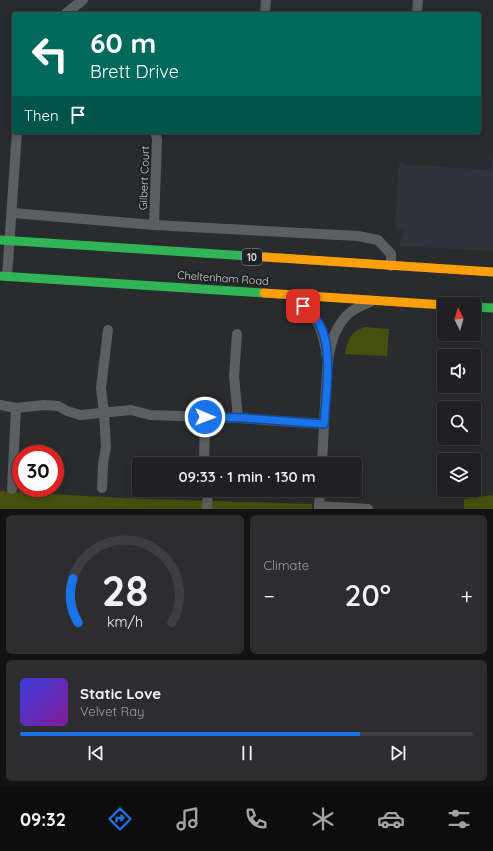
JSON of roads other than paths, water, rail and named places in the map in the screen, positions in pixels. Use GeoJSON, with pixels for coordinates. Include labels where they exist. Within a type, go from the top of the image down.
{"type":"FeatureCollection","features":[{"type":"Feature","properties":{"kind":"main road","name":"Cheltenham Road"},"geometry":{"type":"LineString","coordinates":[[0,240],[493,272]]}},
{"type":"Feature","properties":{"kind":"main road","name":"Cheltenham Road"},"geometry":{"type":"LineString","coordinates":[[4,276],[437,304]]}},
{"type":"Feature","properties":{"kind":"main road"},"geometry":{"type":"LineString","coordinates":[[481,307],[493,308]]}},
{"type":"Feature","properties":{"kind":"street"},"geometry":{"type":"LineString","coordinates":[[68,12],[83,0]]}},
{"type":"Feature","properties":{"kind":"street"},"geometry":{"type":"LineString","coordinates":[[265,12],[266,0]]}},
{"type":"Feature","properties":{"kind":"street"},"geometry":{"type":"LineString","coordinates":[[417,12],[418,0]]}},
{"type":"Feature","properties":{"kind":"street"},"geometry":{"type":"LineString","coordinates":[[4,276],[13,213],[17,134]]}},
{"type":"Feature","properties":{"kind":"street","name":"Gilbert Court"},"geometry":{"type":"LineString","coordinates":[[154,225],[158,139],[156,134]]}},
{"type":"Feature","properties":{"kind":"street"},"geometry":{"type":"LineString","coordinates":[[13,213],[154,225],[358,236],[380,242],[391,254],[391,266]]}},
{"type":"Feature","properties":{"kind":"street"},"geometry":{"type":"LineString","coordinates":[[288,295],[303,306],[320,324],[328,361]]}},
{"type":"Feature","properties":{"kind":"street"},"geometry":{"type":"LineString","coordinates":[[322,457],[328,361],[334,338],[340,325],[353,309],[374,300]]}},
{"type":"Feature","properties":{"kind":"street"},"geometry":{"type":"LineString","coordinates":[[102,488],[103,464],[106,447],[101,388],[108,330]]}},
{"type":"Feature","properties":{"kind":"street"},"geometry":{"type":"LineString","coordinates":[[237,334],[234,376],[238,418]]}},
{"type":"Feature","properties":{"kind":"street"},"geometry":{"type":"LineString","coordinates":[[0,406],[16,408],[44,405],[58,406],[67,411],[80,415],[131,410],[150,415],[238,418],[324,424]]}},
{"type":"Feature","properties":{"kind":"street"},"geometry":{"type":"LineString","coordinates":[[14,445],[16,408]]}},
{"type":"Feature","properties":{"kind":"street"},"geometry":{"type":"LineString","coordinates":[[204,457],[205,417]]}},
{"type":"Feature","properties":{"kind":"street"},"geometry":{"type":"LineString","coordinates":[[207,508],[208,497]]}},
{"type":"Feature","properties":{"kind":"street"},"geometry":{"type":"LineString","coordinates":[[320,497],[319,507],[368,509]]}}]}
